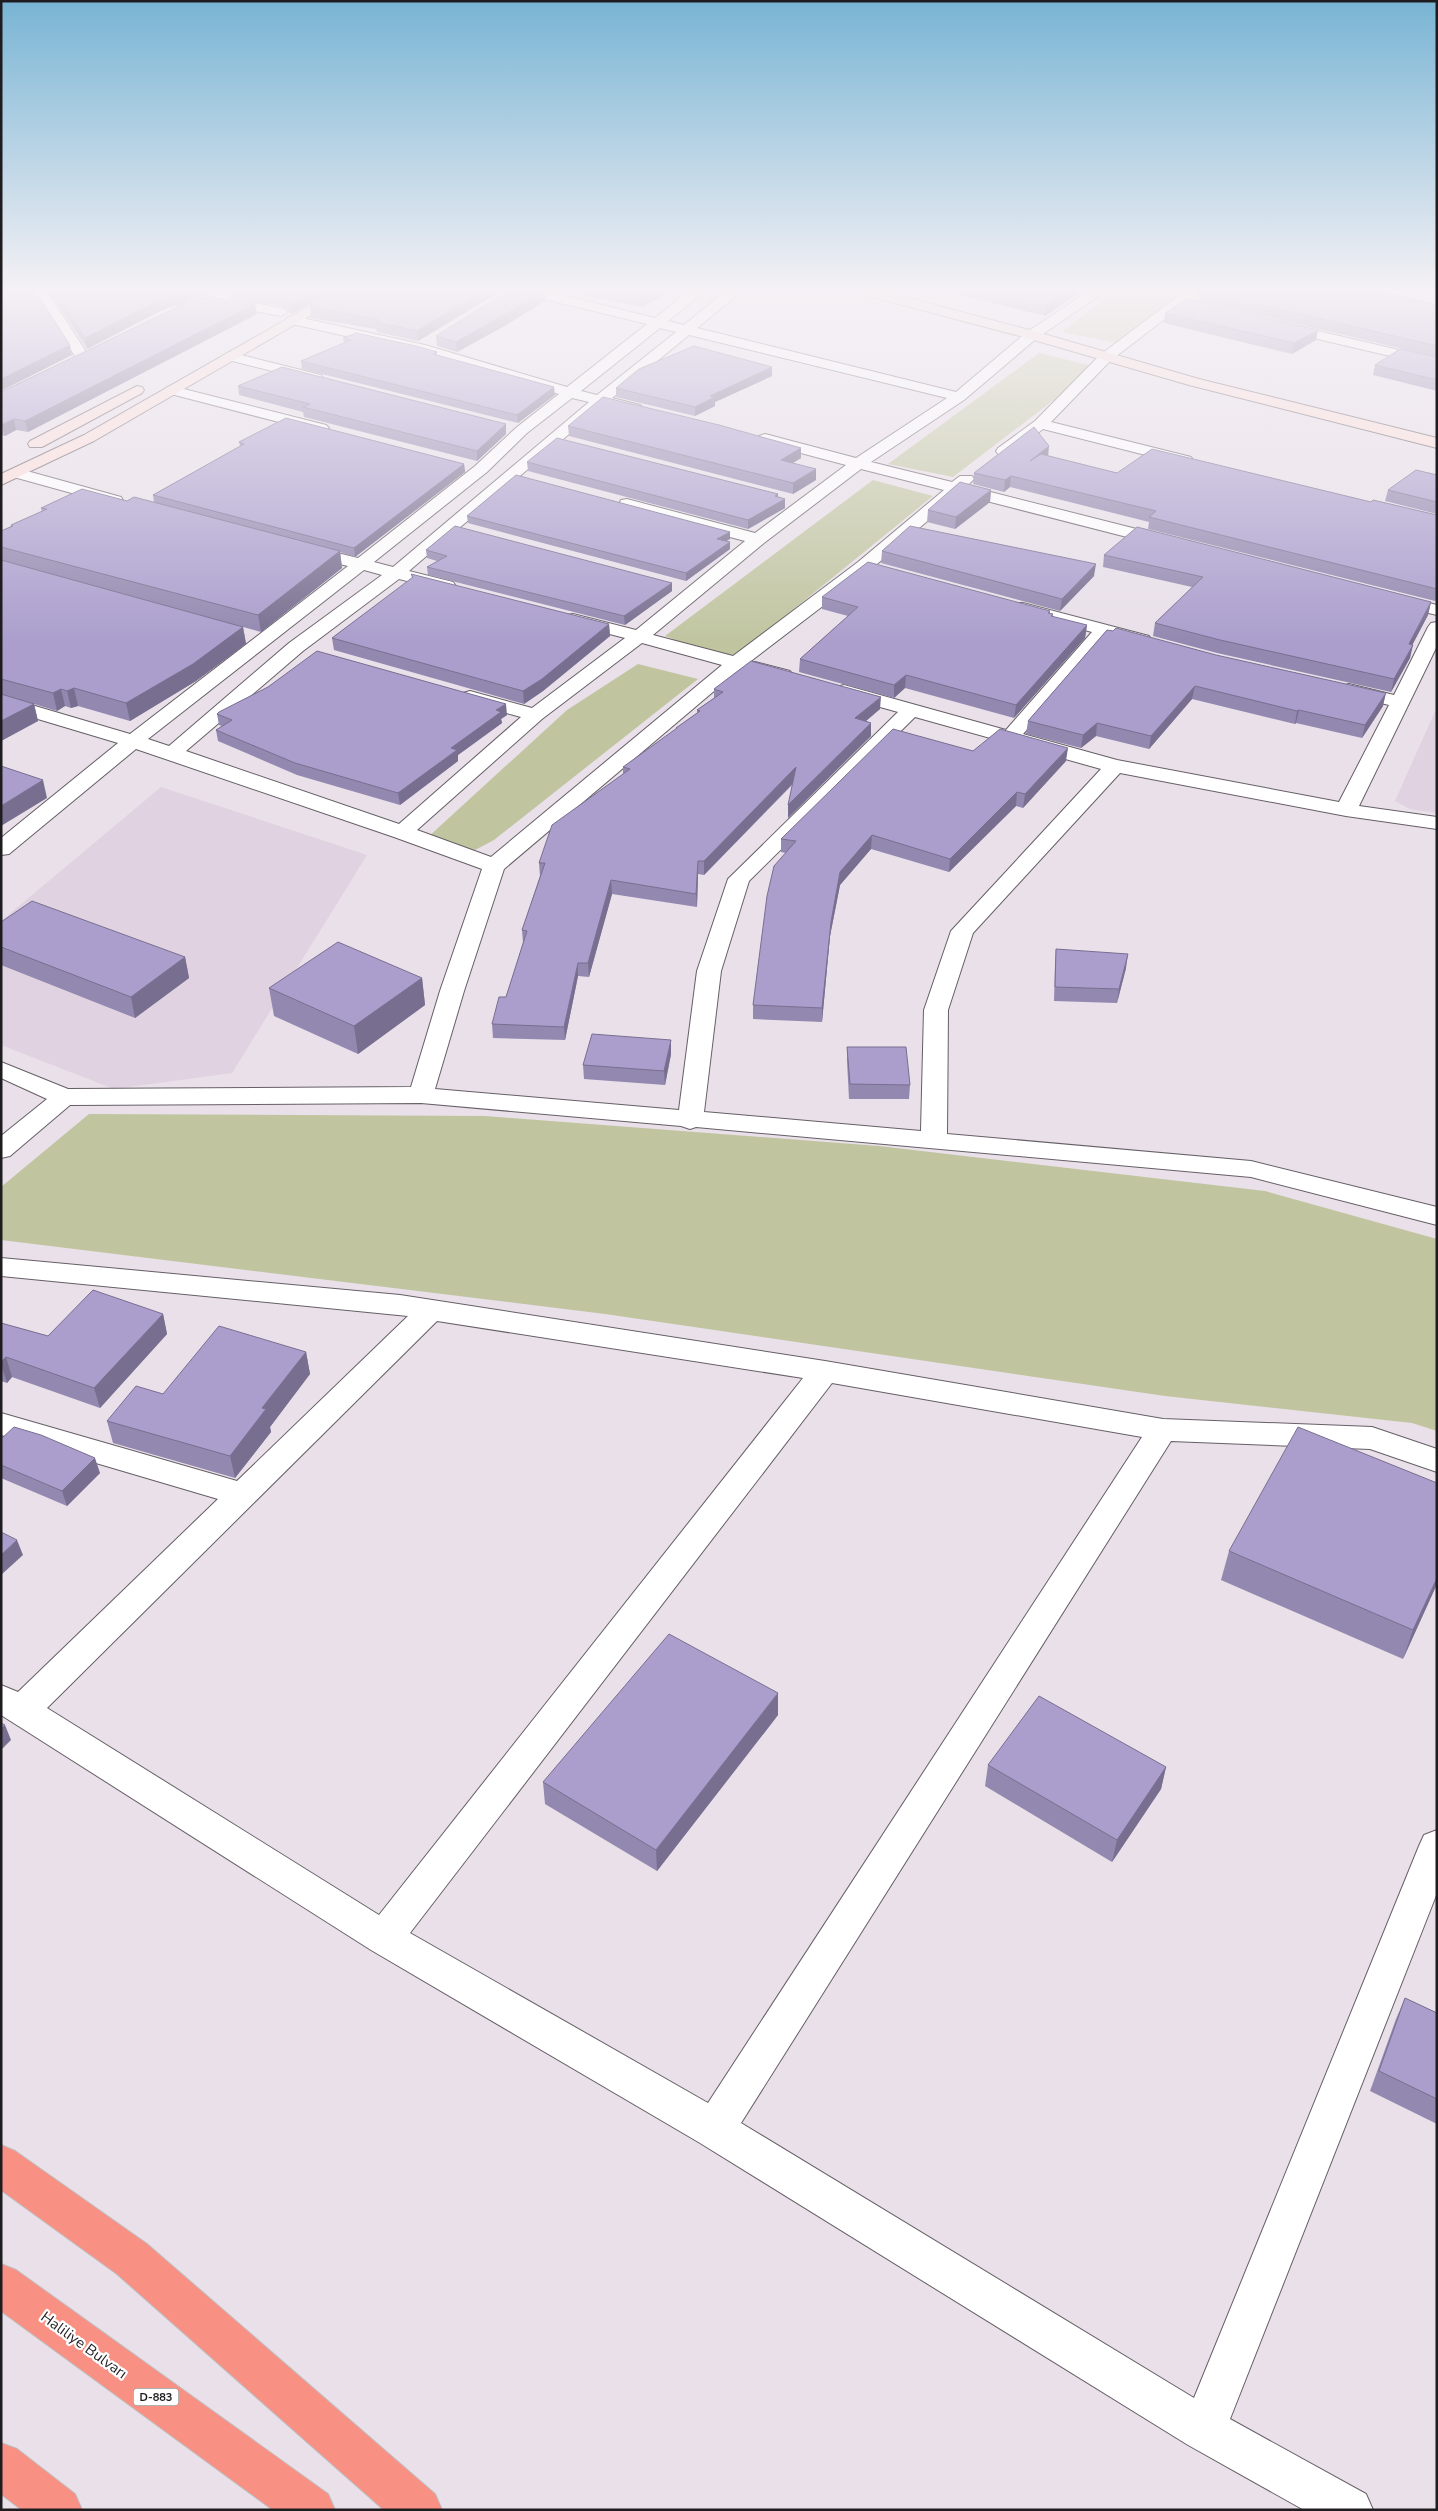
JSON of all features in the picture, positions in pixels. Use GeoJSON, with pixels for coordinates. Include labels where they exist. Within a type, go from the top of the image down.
{"type":"FeatureCollection","features":[{"type":"Feature","properties":{"kind":"highway"},"geometry":{"type":"LineString","coordinates":[[1,2165],[132,2259],[419,2510]]}},
{"type":"Feature","properties":{"kind":"highway","name":"Haliliye Bulvarı"},"geometry":{"type":"LineString","coordinates":[[1,2285],[312,2510]]}},
{"type":"Feature","properties":{"kind":"highway"},"geometry":{"type":"LineString","coordinates":[[1,2465],[59,2510]]}},
{"type":"Feature","properties":{"kind":"main road"},"geometry":{"type":"LineString","coordinates":[[24,451],[102,408]]}},
{"type":"Feature","properties":{"kind":"main road"},"geometry":{"type":"LineString","coordinates":[[8,476],[89,438],[141,408]]}},
{"type":"Feature","properties":{"kind":"main road"},"geometry":{"type":"LineString","coordinates":[[1301,408],[1437,443]]}},
{"type":"Feature","properties":{"kind":"street"},"geometry":{"type":"LineString","coordinates":[[243,408],[341,433]]}},
{"type":"Feature","properties":{"kind":"street"},"geometry":{"type":"LineString","coordinates":[[1,849],[132,742],[264,641],[481,469],[522,430],[551,408]]}},
{"type":"Feature","properties":{"kind":"street"},"geometry":{"type":"LineString","coordinates":[[172,753],[296,647],[396,573],[590,408]]}},
{"type":"Feature","properties":{"kind":"street"},"geometry":{"type":"LineString","coordinates":[[636,408],[648,411]]}},
{"type":"Feature","properties":{"kind":"street"},"geometry":{"type":"LineString","coordinates":[[402,832],[535,715],[640,636],[758,539],[860,462],[943,408]]}},
{"type":"Feature","properties":{"kind":"street"},"geometry":{"type":"LineString","coordinates":[[993,459],[1040,424],[1056,408]]}},
{"type":"Feature","properties":{"kind":"street"},"geometry":{"type":"LineString","coordinates":[[1040,424],[1204,464]]}},
{"type":"Feature","properties":{"kind":"street"},"geometry":{"type":"LineString","coordinates":[[504,426],[574,444]]}},
{"type":"Feature","properties":{"kind":"street"},"geometry":{"type":"LineString","coordinates":[[754,437],[860,462],[1182,546]]}},
{"type":"Feature","properties":{"kind":"street"},"geometry":{"type":"LineString","coordinates":[[462,464],[531,479]]}},
{"type":"Feature","properties":{"kind":"street"},"geometry":{"type":"LineString","coordinates":[[421,1095],[452,990],[494,866],[737,662],[864,566],[954,488],[977,471]]}},
{"type":"Feature","properties":{"kind":"street"},"geometry":{"type":"LineString","coordinates":[[8,476],[130,503]]}},
{"type":"Feature","properties":{"kind":"street"},"geometry":{"type":"LineString","coordinates":[[787,499],[806,504]]}},
{"type":"Feature","properties":{"kind":"street"},"geometry":{"type":"LineString","coordinates":[[616,502],[758,539]]}},
{"type":"Feature","properties":{"kind":"street"},"geometry":{"type":"LineString","coordinates":[[452,526],[470,531]]}},
{"type":"Feature","properties":{"kind":"street"},"geometry":{"type":"LineString","coordinates":[[282,544],[462,590]]}},
{"type":"Feature","properties":{"kind":"street"},"geometry":{"type":"LineString","coordinates":[[864,566],[884,571]]}},
{"type":"Feature","properties":{"kind":"street"},"geometry":{"type":"LineString","coordinates":[[677,585],[695,590]]}},
{"type":"Feature","properties":{"kind":"street"},"geometry":{"type":"LineString","coordinates":[[1381,596],[1437,610]]}},
{"type":"Feature","properties":{"kind":"street"},"geometry":{"type":"LineString","coordinates":[[999,602],[1159,645]]}},
{"type":"Feature","properties":{"kind":"street"},"geometry":{"type":"LineString","coordinates":[[555,614],[801,680]]}},
{"type":"Feature","properties":{"kind":"street"},"geometry":{"type":"LineString","coordinates":[[1346,810],[1437,627]]}},
{"type":"Feature","properties":{"kind":"street"},"geometry":{"type":"LineString","coordinates":[[1011,736],[1104,630]]}},
{"type":"Feature","properties":{"kind":"street"},"geometry":{"type":"LineString","coordinates":[[246,636],[315,653]]}},
{"type":"Feature","properties":{"kind":"street"},"geometry":{"type":"LineString","coordinates":[[829,687],[1115,766],[1346,810],[1437,823]]}},
{"type":"Feature","properties":{"kind":"street"},"geometry":{"type":"LineString","coordinates":[[1336,687],[1401,702]]}},
{"type":"Feature","properties":{"kind":"street"},"geometry":{"type":"LineString","coordinates":[[449,691],[535,715]]}},
{"type":"Feature","properties":{"kind":"street"},"geometry":{"type":"LineString","coordinates":[[1,702],[172,753],[402,832],[494,866]]}},
{"type":"Feature","properties":{"kind":"street"},"geometry":{"type":"LineString","coordinates":[[690,1120],[709,971],[739,879],[912,709]]}},
{"type":"Feature","properties":{"kind":"street"},"geometry":{"type":"LineString","coordinates":[[934,1139],[936,1010],[962,931],[1115,766]]}},
{"type":"Feature","properties":{"kind":"street"},"geometry":{"type":"LineString","coordinates":[[1,1070],[64,1097],[421,1095],[690,1120],[934,1139],[1251,1169],[1400,1204],[1437,1216]]}},
{"type":"Feature","properties":{"kind":"street"},"geometry":{"type":"LineString","coordinates":[[1,1150],[64,1097]]}},
{"type":"Feature","properties":{"kind":"street"},"geometry":{"type":"LineString","coordinates":[[1,1267],[400,1305],[825,1370],[1163,1430],[1372,1438],[1437,1461]]}},
{"type":"Feature","properties":{"kind":"street"},"geometry":{"type":"LineString","coordinates":[[431,1310],[242,1494],[12,1704],[384,1938],[714,2129],[1204,2429],[1350,2510]]}},
{"type":"Feature","properties":{"kind":"street"},"geometry":{"type":"LineString","coordinates":[[384,1938],[825,1370]]}},
{"type":"Feature","properties":{"kind":"street"},"geometry":{"type":"LineString","coordinates":[[1,1424],[242,1494]]}},
{"type":"Feature","properties":{"kind":"street"},"geometry":{"type":"LineString","coordinates":[[714,2129],[1163,1430]]}},
{"type":"Feature","properties":{"kind":"street"},"geometry":{"type":"LineString","coordinates":[[1204,2429],[1437,1846]]}},
{"type":"Feature","properties":{"kind":"shaded area"},"geometry":{"type":"Polygon","coordinates":[[[1437,707],[1437,813],[1410,809],[1395,801],[1437,707]]]}},
{"type":"Feature","properties":{"kind":"shaded area"},"geometry":{"type":"Polygon","coordinates":[[[161,787],[367,855],[232,1073],[114,1089],[1,1045],[1,921],[161,787]]]}},
{"type":"Feature","properties":{"kind":"green space"},"geometry":{"type":"Polygon","coordinates":[[[964,408],[1043,408],[953,477],[888,464],[964,408]]]}},
{"type":"Feature","properties":{"kind":"green space"},"geometry":{"type":"Polygon","coordinates":[[[873,480],[933,496],[740,653],[722,655],[712,653],[665,636],[873,480]]]}},
{"type":"Feature","properties":{"kind":"green space"},"geometry":{"type":"Polygon","coordinates":[[[638,664],[698,679],[494,840],[475,850],[427,838],[567,710],[638,664]]]}},
{"type":"Feature","properties":{"kind":"green space"},"geometry":{"type":"Polygon","coordinates":[[[89,1114],[485,1116],[879,1146],[1265,1191],[1437,1239],[1437,1431],[1412,1423],[1165,1396],[605,1314],[1,1240],[1,1187],[89,1114]]]}},
{"type":"Feature","properties":{"kind":"building"},"geometry":{"type":"Polygon","coordinates":[[[1,408],[50,408],[25,421],[14,419],[1,425],[1,408]]]}},
{"type":"Feature","properties":{"kind":"building"},"geometry":{"type":"Polygon","coordinates":[[[308,408],[444,408],[506,424],[477,451],[308,408]]]}},
{"type":"Feature","properties":{"kind":"building"},"geometry":{"type":"Polygon","coordinates":[[[490,408],[526,408],[517,415],[490,408]]]}},
{"type":"Feature","properties":{"kind":"building"},"geometry":{"type":"Polygon","coordinates":[[[590,408],[649,408],[801,448],[781,460],[816,469],[793,483],[568,426],[590,408]]]}},
{"type":"Feature","properties":{"kind":"building"},"geometry":{"type":"Polygon","coordinates":[[[286,418],[464,464],[354,548],[153,495],[244,444],[239,442],[286,418]]]}},
{"type":"Feature","properties":{"kind":"building"},"geometry":{"type":"Polygon","coordinates":[[[1034,427],[1049,446],[1030,461],[1041,454],[1117,473],[1152,449],[1371,502],[1373,500],[1437,515],[1437,589],[1149,517],[1156,511],[1011,476],[1005,480],[974,473],[1034,427]]]}},
{"type":"Feature","properties":{"kind":"building"},"geometry":{"type":"Polygon","coordinates":[[[557,438],[778,494],[775,496],[785,499],[748,520],[527,462],[557,438]]]}},
{"type":"Feature","properties":{"kind":"building"},"geometry":{"type":"Polygon","coordinates":[[[1416,470],[1437,475],[1437,502],[1388,490],[1416,470]]]}},
{"type":"Feature","properties":{"kind":"building"},"geometry":{"type":"Polygon","coordinates":[[[516,475],[730,532],[717,539],[730,542],[686,573],[467,516],[516,475]]]}},
{"type":"Feature","properties":{"kind":"building"},"geometry":{"type":"Polygon","coordinates":[[[960,482],[991,490],[956,517],[928,510],[960,482]]]}},
{"type":"Feature","properties":{"kind":"building"},"geometry":{"type":"Polygon","coordinates":[[[82,489],[127,501],[134,497],[340,551],[258,615],[1,547],[1,531],[47,509],[41,508],[82,489]]]}},
{"type":"Feature","properties":{"kind":"building"},"geometry":{"type":"Polygon","coordinates":[[[455,526],[672,583],[624,616],[427,567],[447,556],[426,550],[455,526]]]}},
{"type":"Feature","properties":{"kind":"building"},"geometry":{"type":"Polygon","coordinates":[[[910,526],[1096,564],[1062,599],[882,551],[910,526]]]}},
{"type":"Feature","properties":{"kind":"building"},"geometry":{"type":"Polygon","coordinates":[[[1137,527],[1431,602],[1409,644],[1413,645],[1394,679],[1220,640],[1155,623],[1203,577],[1104,555],[1137,527]]]}},
{"type":"Feature","properties":{"kind":"building"},"geometry":{"type":"Polygon","coordinates":[[[1,560],[243,627],[193,664],[126,703],[74,688],[67,691],[61,689],[53,693],[1,679],[1,560]]]}},
{"type":"Feature","properties":{"kind":"building"},"geometry":{"type":"Polygon","coordinates":[[[868,562],[1050,611],[1048,613],[1053,614],[1051,616],[1087,625],[1016,705],[906,675],[894,685],[800,659],[858,607],[822,597],[868,562]]]}},
{"type":"Feature","properties":{"kind":"building"},"geometry":{"type":"Polygon","coordinates":[[[411,574],[609,624],[542,679],[523,691],[332,638],[413,577],[411,574]]]}},
{"type":"Feature","properties":{"kind":"building"},"geometry":{"type":"Polygon","coordinates":[[[1116,628],[1216,655],[1386,693],[1365,725],[1297,711],[1195,686],[1151,736],[1097,723],[1083,735],[1028,721],[1107,630],[1113,631],[1116,628]]]}},
{"type":"Feature","properties":{"kind":"building"},"geometry":{"type":"Polygon","coordinates":[[[317,651],[506,704],[496,710],[501,712],[451,748],[457,750],[398,793],[295,763],[216,730],[232,720],[217,714],[219,712],[268,687],[317,651]]]}},
{"type":"Feature","properties":{"kind":"building"},"geometry":{"type":"Polygon","coordinates":[[[751,661],[881,697],[855,718],[871,723],[788,805],[796,767],[704,861],[698,861],[696,894],[611,880],[588,963],[578,963],[564,1027],[492,1024],[499,997],[506,997],[527,931],[522,930],[545,863],[539,863],[552,825],[630,769],[623,767],[723,692],[714,689],[751,661]]]}},
{"type":"Feature","properties":{"kind":"building"},"geometry":{"type":"Polygon","coordinates":[[[1,694],[34,704],[1,721],[1,694]]]}},
{"type":"Feature","properties":{"kind":"building"},"geometry":{"type":"Polygon","coordinates":[[[893,729],[973,751],[1000,729],[1068,748],[1025,794],[1017,792],[950,859],[872,835],[840,872],[831,922],[822,1008],[753,1005],[767,896],[774,866],[796,841],[781,839],[893,729]]]}},
{"type":"Feature","properties":{"kind":"building"},"geometry":{"type":"Polygon","coordinates":[[[1,766],[43,780],[1,806],[1,766]]]}},
{"type":"Feature","properties":{"kind":"building"},"geometry":{"type":"Polygon","coordinates":[[[32,901],[185,957],[131,997],[1,947],[1,922],[32,901]]]}},
{"type":"Feature","properties":{"kind":"building"},"geometry":{"type":"Polygon","coordinates":[[[338,942],[422,978],[354,1026],[269,988],[338,942]]]}},
{"type":"Feature","properties":{"kind":"building"},"geometry":{"type":"Polygon","coordinates":[[[1056,949],[1128,954],[1119,989],[1055,987],[1056,949]]]}},
{"type":"Feature","properties":{"kind":"building"},"geometry":{"type":"Polygon","coordinates":[[[592,1034],[671,1040],[664,1071],[583,1065],[592,1034]]]}},
{"type":"Feature","properties":{"kind":"building"},"geometry":{"type":"Polygon","coordinates":[[[847,1047],[906,1047],[910,1085],[850,1084],[847,1047]]]}},
{"type":"Feature","properties":{"kind":"building"},"geometry":{"type":"Polygon","coordinates":[[[93,1290],[163,1314],[94,1388],[6,1357],[1,1362],[1,1323],[48,1336],[93,1290]]]}},
{"type":"Feature","properties":{"kind":"building"},"geometry":{"type":"Polygon","coordinates":[[[219,1326],[306,1352],[262,1408],[266,1409],[230,1456],[107,1421],[136,1386],[163,1394],[219,1326]]]}},
{"type":"Feature","properties":{"kind":"building"},"geometry":{"type":"Polygon","coordinates":[[[14,1427],[41,1435],[95,1458],[62,1491],[1,1465],[1,1439],[14,1427]]]}},
{"type":"Feature","properties":{"kind":"building"},"geometry":{"type":"Polygon","coordinates":[[[1298,1427],[1437,1483],[1437,1578],[1413,1630],[1229,1551],[1298,1427]]]}},
{"type":"Feature","properties":{"kind":"building"},"geometry":{"type":"Polygon","coordinates":[[[1,1532],[17,1540],[1,1555],[1,1532]]]}},
{"type":"Feature","properties":{"kind":"building"},"geometry":{"type":"Polygon","coordinates":[[[669,1634],[778,1693],[656,1850],[543,1782],[669,1634]]]}},
{"type":"Feature","properties":{"kind":"building"},"geometry":{"type":"Polygon","coordinates":[[[1039,1696],[1166,1767],[1117,1840],[988,1765],[1039,1696]]]}},
{"type":"Feature","properties":{"kind":"building"},"geometry":{"type":"Polygon","coordinates":[[[1405,1998],[1437,2013],[1437,2099],[1379,2071],[1405,1998]]]}}]}
